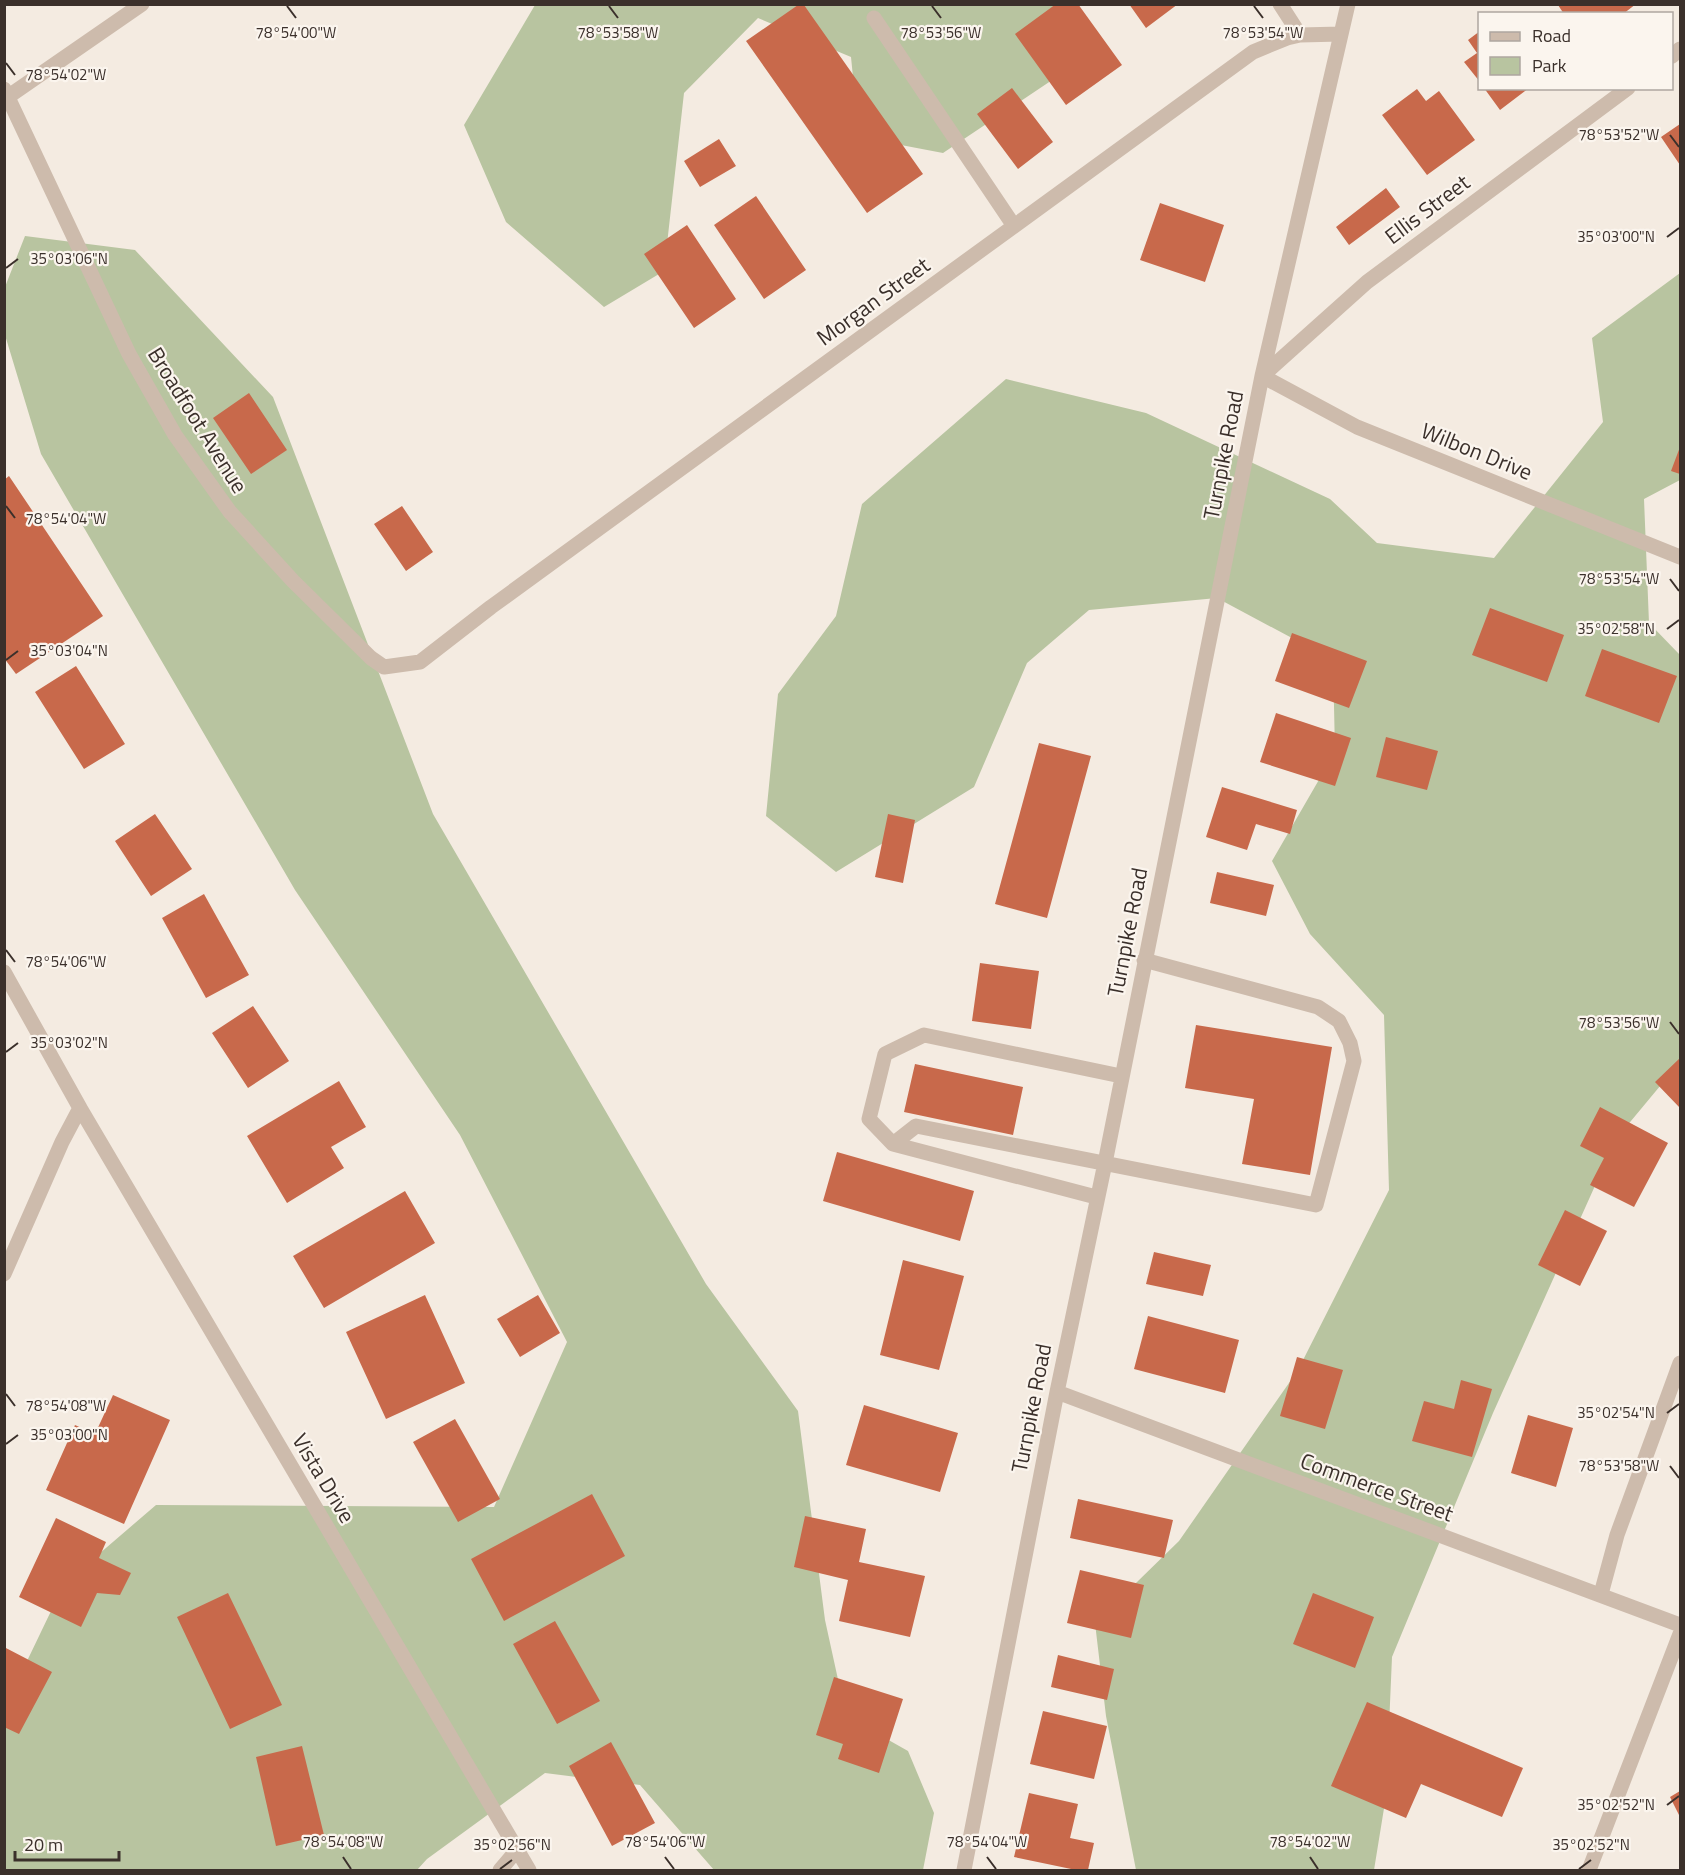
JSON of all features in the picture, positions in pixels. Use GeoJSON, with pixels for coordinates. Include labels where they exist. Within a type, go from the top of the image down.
{"type":"FeatureCollection","features":[{"type":"Feature","properties":{"kind":"street"},"geometry":{"type":"LineString","coordinates":[[7,92],[142,4]]}},
{"type":"Feature","properties":{"kind":"street"},"geometry":{"type":"LineString","coordinates":[[1280,4],[1300,35]]}},
{"type":"Feature","properties":{"kind":"street","name":"Turnpike Road"},"geometry":{"type":"LineString","coordinates":[[964,1870],[1057,1392],[1096,1197],[1105,1163],[1120,1076],[1262,376],[1348,4]]}},
{"type":"Feature","properties":{"kind":"street"},"geometry":{"type":"LineString","coordinates":[[874,18],[1014,226]]}},
{"type":"Feature","properties":{"kind":"street","name":"Morgan Street"},"geometry":{"type":"LineString","coordinates":[[448,641],[1253,52],[1300,35],[1341,34]]}},
{"type":"Feature","properties":{"kind":"street","name":"Ellis Street"},"geometry":{"type":"LineString","coordinates":[[1262,376],[1367,282],[1625,90]]}},
{"type":"Feature","properties":{"kind":"street","name":"Broadfoot Avenue"},"geometry":{"type":"LineString","coordinates":[[7,92],[129,354],[175,435],[230,512],[293,581],[371,658],[384,667],[420,662],[448,641]]}},
{"type":"Feature","properties":{"kind":"street","name":"Wilbon Drive"},"geometry":{"type":"LineString","coordinates":[[1262,376],[1357,426],[1680,557]]}},
{"type":"Feature","properties":{"kind":"street"},"geometry":{"type":"LineString","coordinates":[[893,1144],[916,1126],[1316,1205],[1354,1061],[1350,1043],[1339,1021],[1318,1007],[1144,960]]}},
{"type":"Feature","properties":{"kind":"street","name":"Vista Drive"},"geometry":{"type":"LineString","coordinates":[[4,972],[80,1108],[529,1870]]}},
{"type":"Feature","properties":{"kind":"street"},"geometry":{"type":"LineString","coordinates":[[1096,1197],[893,1144],[869,1119],[885,1054],[924,1035],[1120,1076]]}},
{"type":"Feature","properties":{"kind":"street"},"geometry":{"type":"LineString","coordinates":[[4,1274],[62,1142],[80,1108]]}},
{"type":"Feature","properties":{"kind":"street"},"geometry":{"type":"LineString","coordinates":[[1601,1594],[1617,1535],[1680,1363]]}},
{"type":"Feature","properties":{"kind":"street","name":"Commerce Street"},"geometry":{"type":"LineString","coordinates":[[1057,1392],[1680,1625]]}},
{"type":"Feature","properties":{"kind":"street"},"geometry":{"type":"LineString","coordinates":[[1589,1870],[1680,1634]]}},
{"type":"Feature","properties":{"kind":"street"},"geometry":{"type":"LineString","coordinates":[[500,1870],[517,1850]]}},
{"type":"Feature","properties":{"kind":"green space"},"geometry":{"type":"Polygon","coordinates":[[[535,5],[1059,5],[1082,60],[943,153],[859,137],[851,57],[758,18],[684,93],[664,271],[604,307],[506,222],[464,125],[535,5]]]}},
{"type":"Feature","properties":{"kind":"green space"},"geometry":{"type":"Polygon","coordinates":[[[25,236],[135,250],[273,397],[433,814],[706,1284],[798,1411],[825,1620],[846,1716],[908,1751],[934,1813],[923,1870],[714,1870],[640,1785],[545,1773],[427,1859],[417,1870],[5,1870],[4,1709],[64,1584],[156,1505],[494,1507],[567,1342],[460,1135],[295,890],[41,454],[5,335],[5,287],[25,236]]]}},
{"type":"Feature","properties":{"kind":"green space"},"geometry":{"type":"Polygon","coordinates":[[[1680,273],[1680,480],[1644,499],[1649,623],[1680,655],[1680,1062],[1616,1139],[1493,1413],[1392,1657],[1386,1796],[1374,1870],[1136,1870],[1106,1716],[1095,1623],[1179,1541],[1298,1370],[1389,1190],[1384,1015],[1310,934],[1272,861],[1335,752],[1333,660],[1217,598],[1089,610],[1027,663],[974,787],[836,872],[766,816],[778,694],[836,616],[862,504],[1006,379],[1146,413],[1330,499],[1377,543],[1494,558],[1603,422],[1592,338],[1680,273]]]}},
{"type":"Feature","properties":{"kind":"building"},"geometry":{"type":"Polygon","coordinates":[[[1056,4],[1078,4],[1122,65],[1066,105],[1015,34],[1056,4]]]}},
{"type":"Feature","properties":{"kind":"building"},"geometry":{"type":"Polygon","coordinates":[[[1129,4],[1178,4],[1146,28],[1129,4]]]}},
{"type":"Feature","properties":{"kind":"building"},"geometry":{"type":"Polygon","coordinates":[[[1636,4],[1626,12],[1563,12],[1558,5],[1636,4]]]}},
{"type":"Feature","properties":{"kind":"building"},"geometry":{"type":"Polygon","coordinates":[[[798,5],[804,5],[923,174],[867,213],[746,41],[798,5]]]}},
{"type":"Feature","properties":{"kind":"building"},"geometry":{"type":"Polygon","coordinates":[[[1478,32],[1478,80],[1464,62],[1477,53],[1468,40],[1478,32]]]}},
{"type":"Feature","properties":{"kind":"building"},"geometry":{"type":"Polygon","coordinates":[[[1012,88],[1053,142],[1018,169],[977,114],[1012,88]]]}},
{"type":"Feature","properties":{"kind":"building"},"geometry":{"type":"Polygon","coordinates":[[[1417,89],[1426,101],[1439,91],[1475,140],[1427,175],[1382,115],[1417,89]]]}},
{"type":"Feature","properties":{"kind":"building"},"geometry":{"type":"Polygon","coordinates":[[[1485,90],[1526,90],[1500,110],[1485,90]]]}},
{"type":"Feature","properties":{"kind":"building"},"geometry":{"type":"Polygon","coordinates":[[[1680,124],[1680,165],[1661,137],[1680,124]]]}},
{"type":"Feature","properties":{"kind":"building"},"geometry":{"type":"Polygon","coordinates":[[[719,139],[736,166],[700,187],[684,161],[719,139]]]}},
{"type":"Feature","properties":{"kind":"building"},"geometry":{"type":"Polygon","coordinates":[[[1386,188],[1400,207],[1349,245],[1336,227],[1386,188]]]}},
{"type":"Feature","properties":{"kind":"building"},"geometry":{"type":"Polygon","coordinates":[[[756,196],[806,270],[764,299],[714,225],[756,196]]]}},
{"type":"Feature","properties":{"kind":"building"},"geometry":{"type":"Polygon","coordinates":[[[1160,203],[1224,225],[1205,282],[1140,260],[1160,203]]]}},
{"type":"Feature","properties":{"kind":"building"},"geometry":{"type":"Polygon","coordinates":[[[687,225],[736,299],[694,328],[644,254],[687,225]]]}},
{"type":"Feature","properties":{"kind":"building"},"geometry":{"type":"Polygon","coordinates":[[[249,393],[287,450],[251,474],[213,418],[249,393]]]}},
{"type":"Feature","properties":{"kind":"building"},"geometry":{"type":"Polygon","coordinates":[[[1680,447],[1680,474],[1671,471],[1680,447]]]}},
{"type":"Feature","properties":{"kind":"building"},"geometry":{"type":"Polygon","coordinates":[[[9,476],[103,616],[16,674],[4,658],[4,480],[9,476]]]}},
{"type":"Feature","properties":{"kind":"building"},"geometry":{"type":"Polygon","coordinates":[[[402,506],[433,552],[406,571],[374,524],[402,506]]]}},
{"type":"Feature","properties":{"kind":"building"},"geometry":{"type":"Polygon","coordinates":[[[1490,608],[1564,635],[1547,682],[1472,655],[1490,608]]]}},
{"type":"Feature","properties":{"kind":"building"},"geometry":{"type":"Polygon","coordinates":[[[1292,633],[1367,661],[1349,708],[1275,681],[1292,633]]]}},
{"type":"Feature","properties":{"kind":"building"},"geometry":{"type":"Polygon","coordinates":[[[1602,649],[1677,676],[1659,723],[1585,696],[1602,649]]]}},
{"type":"Feature","properties":{"kind":"building"},"geometry":{"type":"Polygon","coordinates":[[[76,666],[125,744],[84,769],[35,692],[76,666]]]}},
{"type":"Feature","properties":{"kind":"building"},"geometry":{"type":"Polygon","coordinates":[[[1276,713],[1351,738],[1335,786],[1260,762],[1276,713]]]}},
{"type":"Feature","properties":{"kind":"building"},"geometry":{"type":"Polygon","coordinates":[[[1386,737],[1438,751],[1427,790],[1376,777],[1386,737]]]}},
{"type":"Feature","properties":{"kind":"building"},"geometry":{"type":"Polygon","coordinates":[[[1039,743],[1091,756],[1047,918],[995,904],[1039,743]]]}},
{"type":"Feature","properties":{"kind":"building"},"geometry":{"type":"Polygon","coordinates":[[[1222,787],[1297,810],[1290,834],[1256,824],[1247,850],[1206,837],[1222,787]]]}},
{"type":"Feature","properties":{"kind":"building"},"geometry":{"type":"Polygon","coordinates":[[[155,814],[192,869],[151,896],[115,841],[155,814]]]}},
{"type":"Feature","properties":{"kind":"building"},"geometry":{"type":"Polygon","coordinates":[[[888,814],[915,820],[903,883],[875,877],[888,814]]]}},
{"type":"Feature","properties":{"kind":"building"},"geometry":{"type":"Polygon","coordinates":[[[1217,872],[1274,885],[1266,916],[1210,903],[1217,872]]]}},
{"type":"Feature","properties":{"kind":"building"},"geometry":{"type":"Polygon","coordinates":[[[204,894],[249,975],[206,998],[162,918],[204,894]]]}},
{"type":"Feature","properties":{"kind":"building"},"geometry":{"type":"Polygon","coordinates":[[[980,963],[1039,971],[1031,1029],[972,1021],[980,963]]]}},
{"type":"Feature","properties":{"kind":"building"},"geometry":{"type":"Polygon","coordinates":[[[253,1006],[289,1061],[248,1088],[212,1033],[253,1006]]]}},
{"type":"Feature","properties":{"kind":"building"},"geometry":{"type":"Polygon","coordinates":[[[1196,1025],[1332,1047],[1310,1175],[1242,1164],[1254,1099],[1185,1088],[1196,1025]]]}},
{"type":"Feature","properties":{"kind":"building"},"geometry":{"type":"Polygon","coordinates":[[[1680,1058],[1680,1108],[1655,1082],[1680,1058]]]}},
{"type":"Feature","properties":{"kind":"building"},"geometry":{"type":"Polygon","coordinates":[[[915,1064],[1023,1087],[1013,1135],[904,1112],[915,1064]]]}},
{"type":"Feature","properties":{"kind":"building"},"geometry":{"type":"Polygon","coordinates":[[[339,1081],[366,1127],[331,1147],[344,1168],[287,1203],[247,1136],[339,1081]]]}},
{"type":"Feature","properties":{"kind":"building"},"geometry":{"type":"Polygon","coordinates":[[[1600,1107],[1668,1143],[1634,1207],[1590,1185],[1604,1158],[1580,1146],[1600,1107]]]}},
{"type":"Feature","properties":{"kind":"building"},"geometry":{"type":"Polygon","coordinates":[[[837,1152],[974,1191],[960,1241],[823,1201],[837,1152]]]}},
{"type":"Feature","properties":{"kind":"building"},"geometry":{"type":"Polygon","coordinates":[[[405,1191],[435,1243],[324,1308],[293,1256],[405,1191]]]}},
{"type":"Feature","properties":{"kind":"building"},"geometry":{"type":"Polygon","coordinates":[[[1565,1210],[1607,1231],[1580,1286],[1538,1265],[1565,1210]]]}},
{"type":"Feature","properties":{"kind":"building"},"geometry":{"type":"Polygon","coordinates":[[[1154,1252],[1211,1265],[1203,1296],[1146,1284],[1154,1252]]]}},
{"type":"Feature","properties":{"kind":"building"},"geometry":{"type":"Polygon","coordinates":[[[903,1260],[964,1276],[939,1370],[880,1355],[903,1260]]]}},
{"type":"Feature","properties":{"kind":"building"},"geometry":{"type":"Polygon","coordinates":[[[425,1295],[465,1383],[386,1419],[346,1332],[425,1295]]]}},
{"type":"Feature","properties":{"kind":"building"},"geometry":{"type":"Polygon","coordinates":[[[538,1295],[560,1333],[520,1357],[497,1319],[538,1295]]]}},
{"type":"Feature","properties":{"kind":"building"},"geometry":{"type":"Polygon","coordinates":[[[1148,1316],[1239,1340],[1225,1393],[1134,1369],[1148,1316]]]}},
{"type":"Feature","properties":{"kind":"building"},"geometry":{"type":"Polygon","coordinates":[[[1297,1357],[1343,1370],[1325,1429],[1280,1416],[1297,1357]]]}},
{"type":"Feature","properties":{"kind":"building"},"geometry":{"type":"Polygon","coordinates":[[[1461,1380],[1492,1389],[1472,1457],[1412,1441],[1424,1401],[1454,1409],[1461,1380]]]}},
{"type":"Feature","properties":{"kind":"building"},"geometry":{"type":"Polygon","coordinates":[[[113,1395],[170,1420],[124,1524],[46,1490],[75,1425],[95,1434],[113,1395]]]}},
{"type":"Feature","properties":{"kind":"building"},"geometry":{"type":"Polygon","coordinates":[[[864,1405],[958,1433],[940,1492],[846,1465],[864,1405]]]}},
{"type":"Feature","properties":{"kind":"building"},"geometry":{"type":"Polygon","coordinates":[[[1528,1415],[1573,1428],[1556,1487],[1511,1473],[1528,1415]]]}},
{"type":"Feature","properties":{"kind":"building"},"geometry":{"type":"Polygon","coordinates":[[[455,1419],[500,1499],[458,1522],[413,1442],[455,1419]]]}},
{"type":"Feature","properties":{"kind":"building"},"geometry":{"type":"Polygon","coordinates":[[[592,1494],[625,1556],[504,1621],[471,1559],[592,1494]]]}},
{"type":"Feature","properties":{"kind":"building"},"geometry":{"type":"Polygon","coordinates":[[[1078,1499],[1173,1520],[1164,1558],[1070,1538],[1078,1499]]]}},
{"type":"Feature","properties":{"kind":"building"},"geometry":{"type":"Polygon","coordinates":[[[805,1516],[866,1529],[859,1562],[925,1576],[910,1637],[839,1621],[848,1580],[794,1567],[805,1516]]]}},
{"type":"Feature","properties":{"kind":"building"},"geometry":{"type":"Polygon","coordinates":[[[56,1518],[106,1542],[99,1558],[131,1573],[120,1595],[97,1593],[81,1627],[19,1597],[56,1518]]]}},
{"type":"Feature","properties":{"kind":"building"},"geometry":{"type":"Polygon","coordinates":[[[1080,1570],[1144,1585],[1131,1638],[1067,1623],[1080,1570]]]}},
{"type":"Feature","properties":{"kind":"building"},"geometry":{"type":"Polygon","coordinates":[[[228,1593],[282,1705],[230,1729],[177,1617],[228,1593]]]}},
{"type":"Feature","properties":{"kind":"building"},"geometry":{"type":"Polygon","coordinates":[[[1313,1593],[1374,1617],[1355,1668],[1293,1644],[1313,1593]]]}},
{"type":"Feature","properties":{"kind":"building"},"geometry":{"type":"Polygon","coordinates":[[[555,1621],[600,1701],[557,1724],[513,1644],[555,1621]]]}},
{"type":"Feature","properties":{"kind":"building"},"geometry":{"type":"Polygon","coordinates":[[[4,1647],[52,1672],[19,1734],[4,1727],[4,1647]]]}},
{"type":"Feature","properties":{"kind":"building"},"geometry":{"type":"Polygon","coordinates":[[[1058,1655],[1114,1669],[1107,1700],[1051,1687],[1058,1655]]]}},
{"type":"Feature","properties":{"kind":"building"},"geometry":{"type":"Polygon","coordinates":[[[834,1677],[903,1699],[879,1773],[838,1759],[843,1744],[816,1735],[834,1677]]]}},
{"type":"Feature","properties":{"kind":"building"},"geometry":{"type":"Polygon","coordinates":[[[1367,1702],[1523,1768],[1502,1817],[1421,1784],[1406,1818],[1331,1786],[1367,1702]]]}},
{"type":"Feature","properties":{"kind":"building"},"geometry":{"type":"Polygon","coordinates":[[[1043,1711],[1107,1726],[1094,1779],[1030,1764],[1043,1711]]]}},
{"type":"Feature","properties":{"kind":"building"},"geometry":{"type":"Polygon","coordinates":[[[611,1742],[655,1823],[612,1846],[569,1766],[611,1742]]]}},
{"type":"Feature","properties":{"kind":"building"},"geometry":{"type":"Polygon","coordinates":[[[302,1746],[324,1835],[276,1846],[256,1757],[302,1746]]]}},
{"type":"Feature","properties":{"kind":"building"},"geometry":{"type":"Polygon","coordinates":[[[1680,1791],[1680,1817],[1670,1797],[1680,1791]]]}},
{"type":"Feature","properties":{"kind":"building"},"geometry":{"type":"Polygon","coordinates":[[[1029,1793],[1078,1804],[1070,1838],[1094,1843],[1088,1870],[1076,1870],[1014,1857],[1029,1793]]]}}]}
